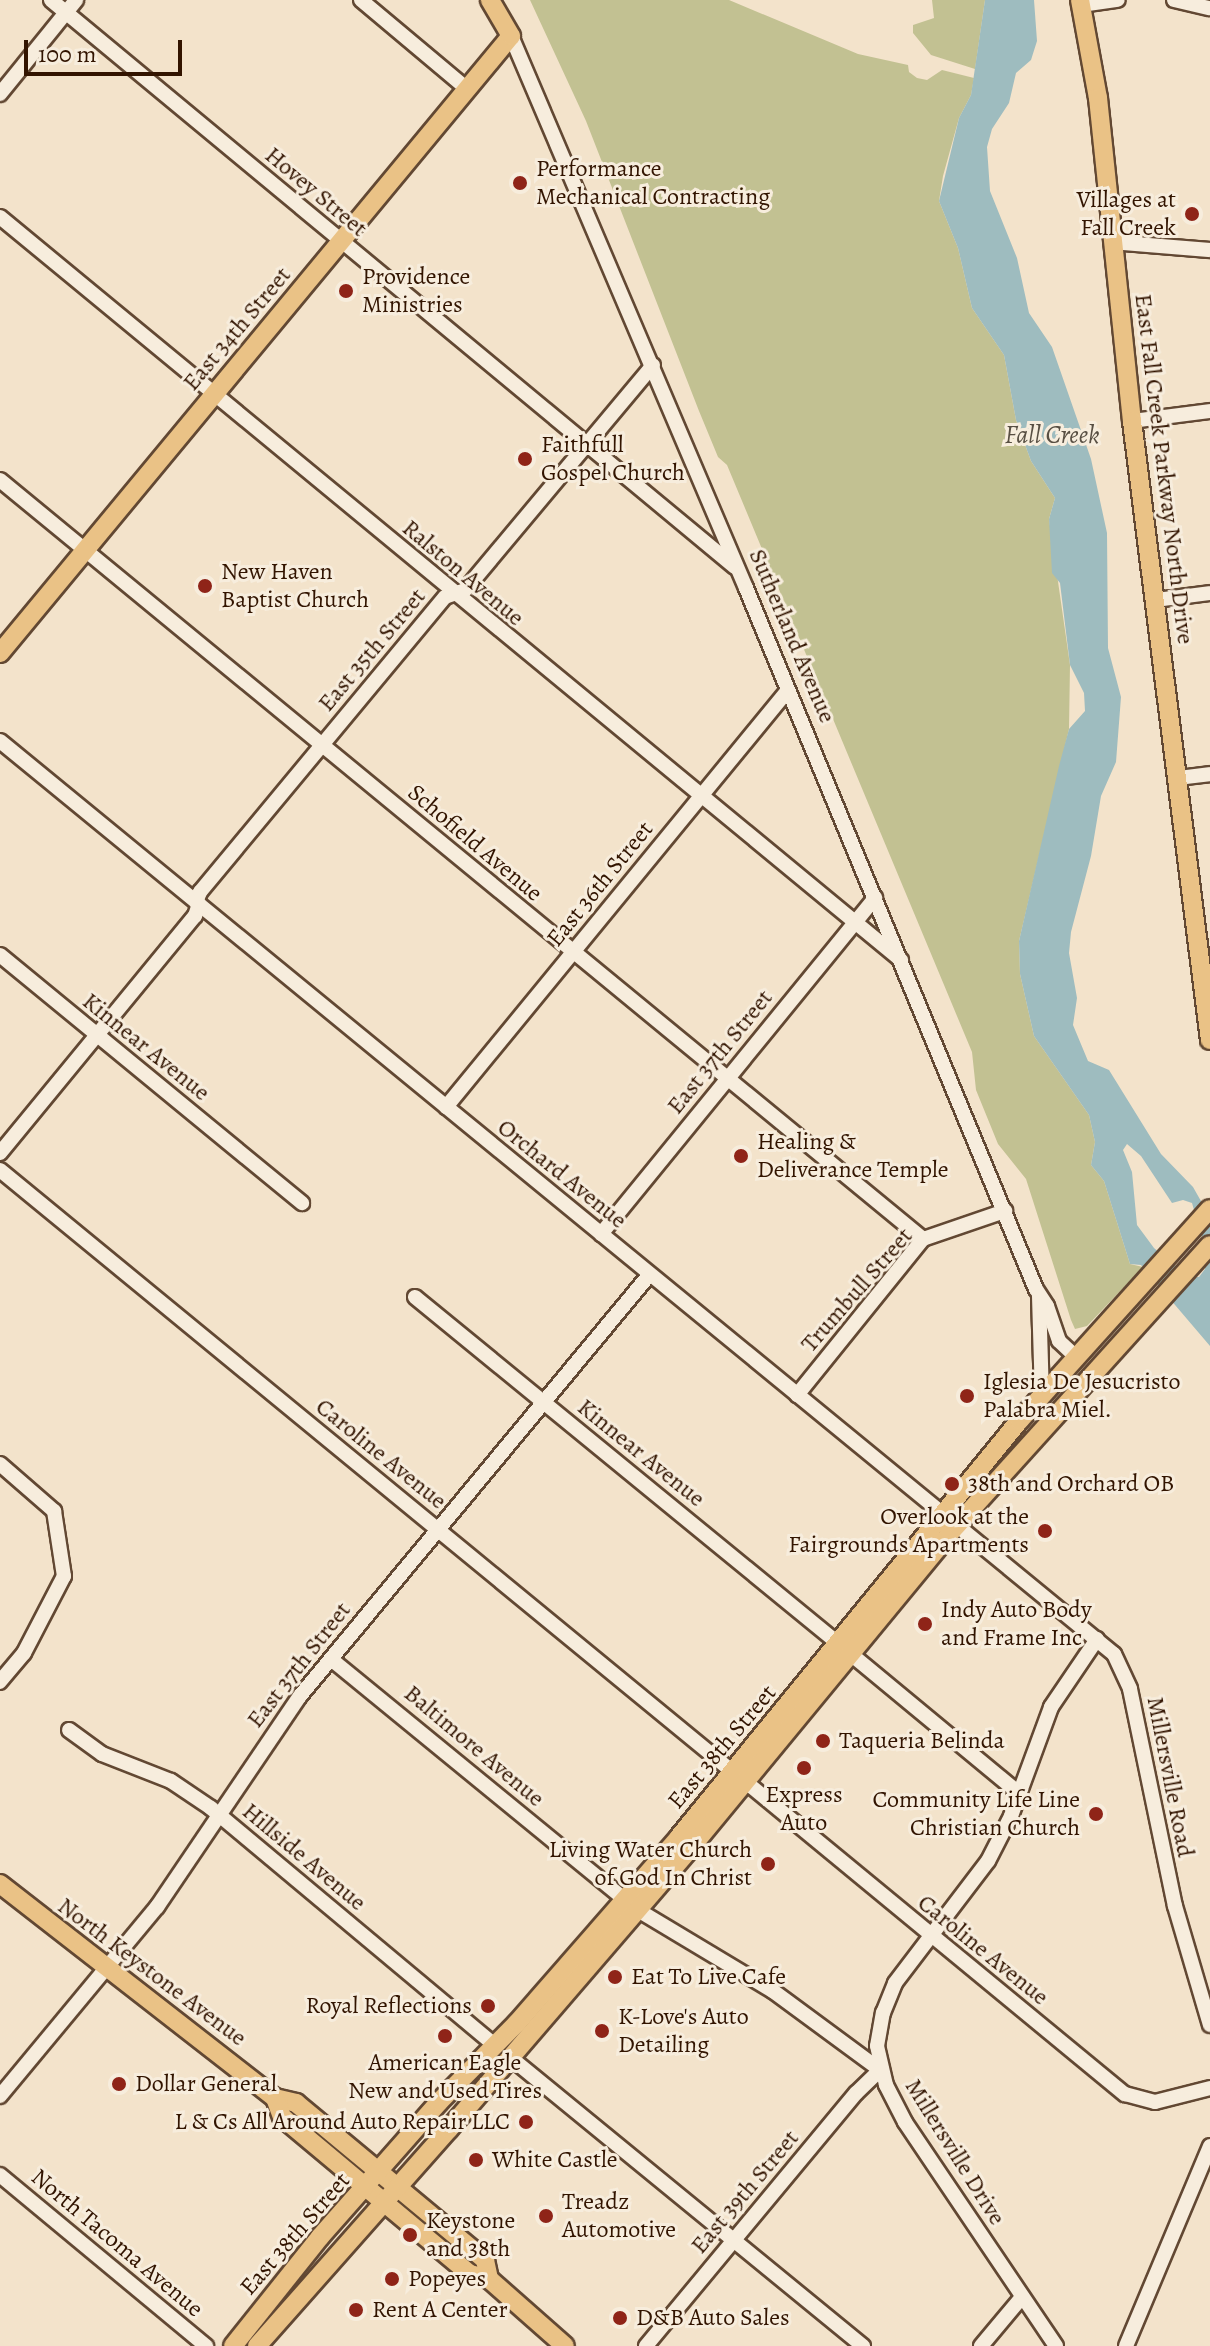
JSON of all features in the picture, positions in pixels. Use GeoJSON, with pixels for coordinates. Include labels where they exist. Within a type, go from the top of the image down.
{"type":"FeatureCollection","features":[{"type":"Feature","properties":{"kind":"main road","name":"Sutherland Avenue"},"geometry":{"type":"LineString","coordinates":[[490,0],[511,36]]}},
{"type":"Feature","properties":{"kind":"main road","name":"East Fall Creek Parkway North Drive"},"geometry":{"type":"LineString","coordinates":[[1081,3],[1098,98],[1132,421],[1210,1040]]}},
{"type":"Feature","properties":{"kind":"main road","name":"East 34th Street"},"geometry":{"type":"LineString","coordinates":[[0,653],[511,36]]}},
{"type":"Feature","properties":{"kind":"main road","name":"East 38th Street"},"geometry":{"type":"LineString","coordinates":[[260,2345],[511,2058],[631,1905],[845,1650],[1042,1396],[1210,1209]]}},
{"type":"Feature","properties":{"kind":"main road","name":"East 38th Street"},"geometry":{"type":"LineString","coordinates":[[949,1519],[1112,1355],[1210,1245]]}},
{"type":"Feature","properties":{"kind":"main road","name":"North Keystone Avenue"},"geometry":{"type":"LineString","coordinates":[[0,1884],[275,2098],[296,2103],[485,2260],[489,2279]]}},
{"type":"Feature","properties":{"kind":"main road","name":"East 38th Street"},"geometry":{"type":"LineString","coordinates":[[233,2346],[320,2237],[494,2045],[631,1905]]}},
{"type":"Feature","properties":{"kind":"main road","name":"North Keystone Avenue"},"geometry":{"type":"LineString","coordinates":[[275,2098],[282,2117],[470,2274],[489,2279],[565,2346]]}},
{"type":"Feature","properties":{"kind":"street","name":"Hovey Street"},"geometry":{"type":"LineString","coordinates":[[51,0],[738,569]]}},
{"type":"Feature","properties":{"kind":"street"},"geometry":{"type":"LineString","coordinates":[[0,94],[76,0]]}},
{"type":"Feature","properties":{"kind":"street"},"geometry":{"type":"LineString","coordinates":[[361,0],[467,89]]}},
{"type":"Feature","properties":{"kind":"street"},"geometry":{"type":"LineString","coordinates":[[1081,3],[1118,0]]}},
{"type":"Feature","properties":{"kind":"street"},"geometry":{"type":"LineString","coordinates":[[1174,0],[1210,8]]}},
{"type":"Feature","properties":{"kind":"street","name":"Sutherland Avenue"},"geometry":{"type":"LineString","coordinates":[[511,36],[653,365],[1039,1295],[1059,1341],[1077,1358]]}},
{"type":"Feature","properties":{"kind":"street","name":"Ralston Avenue"},"geometry":{"type":"LineString","coordinates":[[0,217],[901,961]]}},
{"type":"Feature","properties":{"kind":"street"},"geometry":{"type":"LineString","coordinates":[[1112,242],[1210,250]]}},
{"type":"Feature","properties":{"kind":"street","name":"East 35th Street"},"geometry":{"type":"LineString","coordinates":[[0,1153],[195,916],[200,892],[321,745],[445,597],[465,590],[653,365]]}},
{"type":"Feature","properties":{"kind":"street"},"geometry":{"type":"LineString","coordinates":[[1132,421],[1210,411]]}},
{"type":"Feature","properties":{"kind":"street","name":"Schofield Avenue"},"geometry":{"type":"LineString","coordinates":[[0,480],[923,1239]]}},
{"type":"Feature","properties":{"kind":"street"},"geometry":{"type":"LineString","coordinates":[[1156,600],[1210,593]]}},
{"type":"Feature","properties":{"kind":"street","name":"East 36th Street"},"geometry":{"type":"LineString","coordinates":[[446,1107],[788,690]]}},
{"type":"Feature","properties":{"kind":"street","name":"Orchard Avenue"},"geometry":{"type":"LineString","coordinates":[[0,741],[1097,1639]]}},
{"type":"Feature","properties":{"kind":"street"},"geometry":{"type":"LineString","coordinates":[[1178,778],[1210,774]]}},
{"type":"Feature","properties":{"kind":"street","name":"East 37th Street"},"geometry":{"type":"LineString","coordinates":[[601,1234],[875,898]]}},
{"type":"Feature","properties":{"kind":"street","name":"Kinnear Avenue"},"geometry":{"type":"LineString","coordinates":[[0,955],[302,1203]]}},
{"type":"Feature","properties":{"kind":"street","name":"Caroline Avenue"},"geometry":{"type":"LineString","coordinates":[[0,1170],[1125,2094],[1155,2102],[1210,2088]]}},
{"type":"Feature","properties":{"kind":"street","name":"Trumbull Street"},"geometry":{"type":"LineString","coordinates":[[797,1395],[923,1239],[1005,1211]]}},
{"type":"Feature","properties":{"kind":"street","name":"East 37th Street"},"geometry":{"type":"LineString","coordinates":[[0,2096],[109,1968],[172,1887],[264,1744],[331,1659],[650,1274]]}},
{"type":"Feature","properties":{"kind":"street","name":"Sutherland Avenue"},"geometry":{"type":"LineString","coordinates":[[1039,1295],[1042,1396]]}},
{"type":"Feature","properties":{"kind":"street","name":"Kinnear Avenue"},"geometry":{"type":"LineString","coordinates":[[415,1297],[1019,1793]]}},
{"type":"Feature","properties":{"kind":"street"},"geometry":{"type":"LineString","coordinates":[[0,1464],[50,1506],[56,1517],[62,1580],[24,1653],[2,1677]]}},
{"type":"Feature","properties":{"kind":"street","name":"Millersville Drive"},"geometry":{"type":"LineString","coordinates":[[1056,2346],[905,2122],[880,2070],[878,2036],[886,2002],[900,1974],[988,1861],[1019,1793],[1051,1707],[1097,1639]]}},
{"type":"Feature","properties":{"kind":"street","name":"Millersville Road"},"geometry":{"type":"LineString","coordinates":[[1097,1639],[1114,1654],[1128,1680],[1175,1906],[1210,2025]]}},
{"type":"Feature","properties":{"kind":"street","name":"Baltimore Avenue"},"geometry":{"type":"LineString","coordinates":[[331,1659],[631,1905],[773,1991],[880,2070]]}},
{"type":"Feature","properties":{"kind":"street","name":"Hillside Avenue"},"geometry":{"type":"LineString","coordinates":[[69,1730],[102,1754],[184,1788],[494,2045]]}},
{"type":"Feature","properties":{"kind":"street"},"geometry":{"type":"LineString","coordinates":[[511,2058],[863,2346]]}},
{"type":"Feature","properties":{"kind":"street","name":"East 39th Street"},"geometry":{"type":"LineString","coordinates":[[646,2346],[856,2093],[880,2070]]}},
{"type":"Feature","properties":{"kind":"street"},"geometry":{"type":"LineString","coordinates":[[1126,2346],[1210,2146]]}},
{"type":"Feature","properties":{"kind":"street","name":"North Tacoma Avenue"},"geometry":{"type":"LineString","coordinates":[[0,2175],[206,2346]]}},
{"type":"Feature","properties":{"kind":"street"},"geometry":{"type":"LineString","coordinates":[[981,2346],[1022,2297]]}},
{"type":"Feature","properties":{"kind":"shaded area"},"geometry":{"type":"Polygon","coordinates":[[[530,0],[729,0],[858,54],[908,65],[909,72],[917,78],[927,80],[942,70],[974,78],[971,95],[959,118],[939,201],[958,248],[972,308],[1004,355],[1016,420],[1031,461],[1055,498],[1049,519],[1070,665],[1069,729],[1019,941],[1020,974],[1034,1036],[1089,1115],[1095,1142],[1091,1165],[1104,1181],[1130,1264],[1143,1267],[1087,1326],[1075,1329],[1071,1320],[1026,1179],[998,1144],[976,1090],[972,1052],[727,465],[718,457],[586,121],[530,0]]]}},
{"type":"Feature","properties":{"kind":"shaded area"},"geometry":{"type":"Polygon","coordinates":[[[932,0],[985,0],[975,69],[931,55],[913,33],[913,25],[934,18],[932,0]]]}},
{"type":"Feature","properties":{"kind":"water","name":"Fall Creek"},"geometry":{"type":"Polygon","coordinates":[[[985,0],[1034,0],[1037,41],[1031,60],[1016,73],[1009,103],[992,129],[987,147],[990,191],[1017,258],[1029,313],[1052,347],[1091,459],[1107,533],[1108,648],[1121,697],[1116,762],[1101,796],[1091,856],[1071,932],[1069,953],[1077,998],[1073,1025],[1088,1061],[1109,1070],[1161,1154],[1193,1187],[1210,1217],[1210,1346],[1141,1265],[1130,1264],[1104,1181],[1091,1165],[1095,1142],[1089,1115],[1034,1036],[1020,974],[1019,941],[1059,766],[1069,729],[1085,711],[1084,693],[1070,665],[1060,583],[1052,573],[1049,519],[1055,498],[1031,461],[1016,420],[1004,355],[972,308],[958,248],[939,201],[959,118],[971,95],[985,0]],[[1127,1144],[1123,1150],[1132,1172],[1137,1225],[1154,1248],[1170,1262],[1193,1277],[1199,1277],[1205,1269],[1205,1248],[1192,1203],[1183,1200],[1172,1203],[1141,1156],[1127,1144]]]}},
{"type":"Feature","properties":{"kind":"place","name":"Performance Mechanical Contracting"},"geometry":{"type":"Point","coordinates":[520,183]}},
{"type":"Feature","properties":{"kind":"place","name":"Villages at Fall Creek"},"geometry":{"type":"Point","coordinates":[1192,214]}},
{"type":"Feature","properties":{"kind":"place","name":"Providence Ministries"},"geometry":{"type":"Point","coordinates":[346,291]}},
{"type":"Feature","properties":{"kind":"place","name":"Faithfull Gospel Church"},"geometry":{"type":"Point","coordinates":[525,459]}},
{"type":"Feature","properties":{"kind":"place","name":"New Haven Baptist Church"},"geometry":{"type":"Point","coordinates":[205,586]}},
{"type":"Feature","properties":{"kind":"place","name":"Healing & Deliverance Temple"},"geometry":{"type":"Point","coordinates":[741,1156]}},
{"type":"Feature","properties":{"kind":"place","name":"Iglesia De Jesucristo Palabra Miel."},"geometry":{"type":"Point","coordinates":[967,1396]}},
{"type":"Feature","properties":{"kind":"place","name":"38th and Orchard OB"},"geometry":{"type":"Point","coordinates":[952,1484]}},
{"type":"Feature","properties":{"kind":"place","name":"Overlook at the Fairgrounds Apartments"},"geometry":{"type":"Point","coordinates":[1045,1531]}},
{"type":"Feature","properties":{"kind":"place","name":"Indy Auto Body and Frame Inc"},"geometry":{"type":"Point","coordinates":[925,1624]}},
{"type":"Feature","properties":{"kind":"place","name":"Taqueria Belinda"},"geometry":{"type":"Point","coordinates":[823,1741]}},
{"type":"Feature","properties":{"kind":"place","name":"Express Auto"},"geometry":{"type":"Point","coordinates":[804,1768]}},
{"type":"Feature","properties":{"kind":"place","name":"Community Life Line Christian Church"},"geometry":{"type":"Point","coordinates":[1096,1814]}},
{"type":"Feature","properties":{"kind":"place","name":"Living Water Church of God In Christ"},"geometry":{"type":"Point","coordinates":[768,1864]}},
{"type":"Feature","properties":{"kind":"place","name":"Eat To Live Cafe"},"geometry":{"type":"Point","coordinates":[615,1977]}},
{"type":"Feature","properties":{"kind":"place","name":"Royal Reflections"},"geometry":{"type":"Point","coordinates":[488,2006]}},
{"type":"Feature","properties":{"kind":"place","name":"K-Love's Auto Detailing"},"geometry":{"type":"Point","coordinates":[602,2031]}},
{"type":"Feature","properties":{"kind":"place","name":"American Eagle New and Used Tires"},"geometry":{"type":"Point","coordinates":[445,2036]}},
{"type":"Feature","properties":{"kind":"place","name":"Dollar General"},"geometry":{"type":"Point","coordinates":[119,2084]}},
{"type":"Feature","properties":{"kind":"place","name":"L & Cs All Around Auto Repair LLC"},"geometry":{"type":"Point","coordinates":[526,2122]}},
{"type":"Feature","properties":{"kind":"place","name":"White Castle"},"geometry":{"type":"Point","coordinates":[476,2160]}},
{"type":"Feature","properties":{"kind":"place","name":"Treadz Automotive"},"geometry":{"type":"Point","coordinates":[546,2216]}},
{"type":"Feature","properties":{"kind":"place","name":"Keystone and 38th"},"geometry":{"type":"Point","coordinates":[410,2235]}},
{"type":"Feature","properties":{"kind":"place","name":"Popeyes"},"geometry":{"type":"Point","coordinates":[392,2279]}},
{"type":"Feature","properties":{"kind":"place","name":"Rent A Center"},"geometry":{"type":"Point","coordinates":[356,2310]}},
{"type":"Feature","properties":{"kind":"place","name":"D&B Auto Sales"},"geometry":{"type":"Point","coordinates":[620,2318]}}]}
